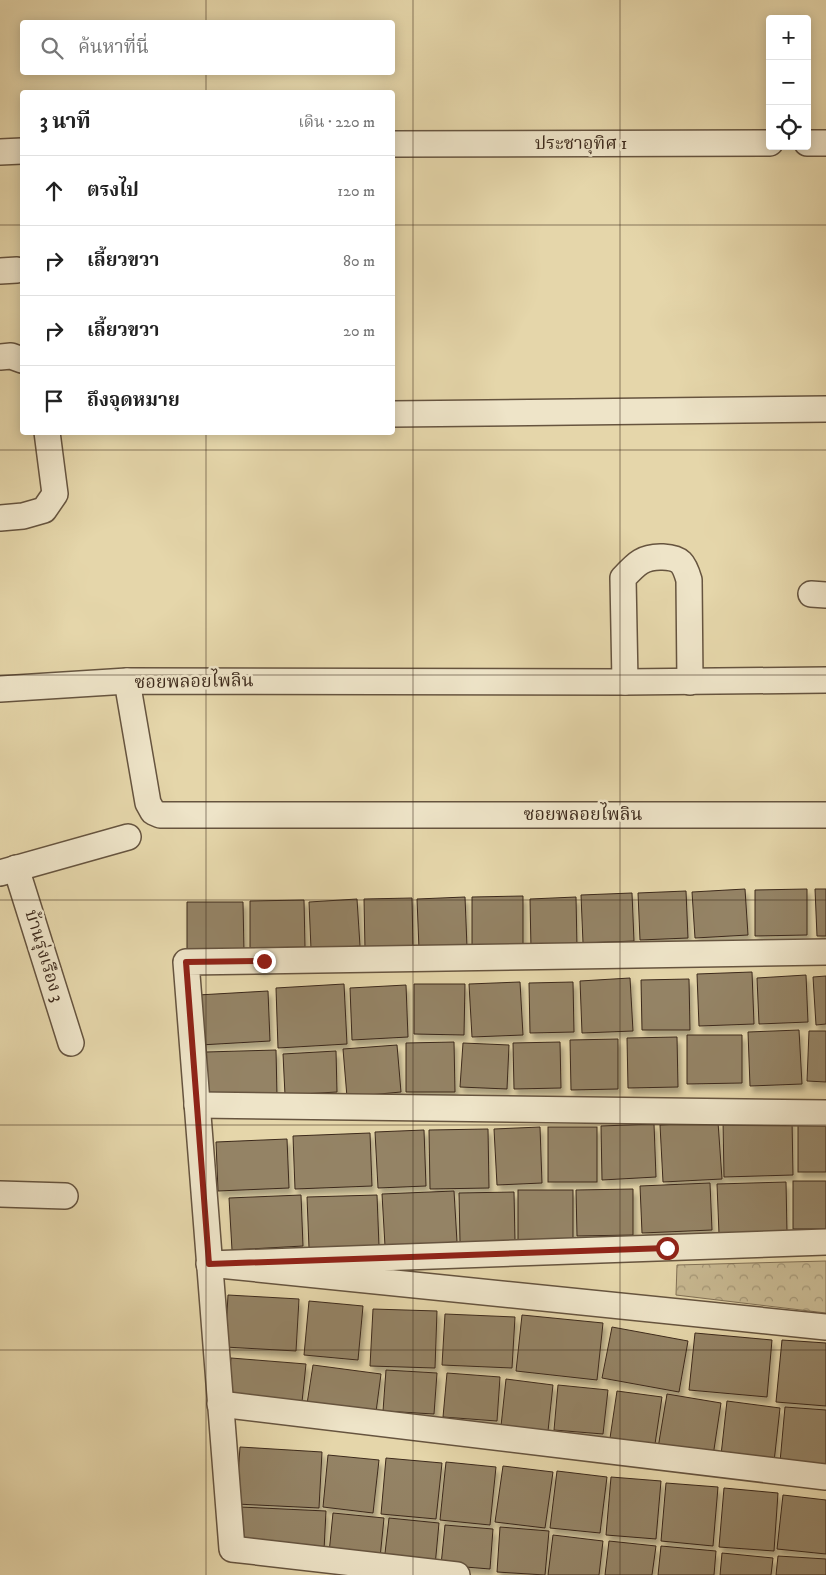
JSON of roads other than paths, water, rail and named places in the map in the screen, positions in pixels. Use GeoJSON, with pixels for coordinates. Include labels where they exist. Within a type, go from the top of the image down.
{"type":"FeatureCollection","features":[{"type":"Feature","properties":{"kind":"street","name":"ประชาอุทิศ 1"},"geometry":{"type":"LineString","coordinates":[[395,144],[766,143]]}},
{"type":"Feature","properties":{"kind":"street"},"geometry":{"type":"LineString","coordinates":[[811,143],[826,143]]}},
{"type":"Feature","properties":{"kind":"street"},"geometry":{"type":"LineString","coordinates":[[0,152],[20,150]]}},
{"type":"Feature","properties":{"kind":"street"},"geometry":{"type":"LineString","coordinates":[[0,357],[11,356],[20,359]]}},
{"type":"Feature","properties":{"kind":"street"},"geometry":{"type":"LineString","coordinates":[[395,414],[826,409]]}},
{"type":"Feature","properties":{"kind":"street"},"geometry":{"type":"LineString","coordinates":[[12,517],[44,510],[55,494],[47,435]]}},
{"type":"Feature","properties":{"kind":"street"},"geometry":{"type":"LineString","coordinates":[[625,682],[623,578],[634,565],[651,556],[675,558],[685,566],[689,580],[690,682]]}},
{"type":"Feature","properties":{"kind":"street","name":"ซอยพลอยไพลิน"},"geometry":{"type":"LineString","coordinates":[[826,680],[690,682],[127,681],[148,803],[153,812],[160,815],[826,815]]}},
{"type":"Feature","properties":{"kind":"street"},"geometry":{"type":"LineString","coordinates":[[0,689],[127,681]]}},
{"type":"Feature","properties":{"kind":"street"},"geometry":{"type":"LineString","coordinates":[[8,870],[128,837]]}},
{"type":"Feature","properties":{"kind":"street","name":"บ้านรุ่งเรือง 3"},"geometry":{"type":"LineString","coordinates":[[8,870],[71,1043]]}},
{"type":"Feature","properties":{"kind":"street"},"geometry":{"type":"LineString","coordinates":[[457,1575],[232,1549],[186,962],[826,952]]}},
{"type":"Feature","properties":{"kind":"street"},"geometry":{"type":"LineString","coordinates":[[197,1105],[826,1113]]}},
{"type":"Feature","properties":{"kind":"street"},"geometry":{"type":"LineString","coordinates":[[0,1194],[65,1196]]}},
{"type":"Feature","properties":{"kind":"street"},"geometry":{"type":"LineString","coordinates":[[209,1264],[826,1242]]}},
{"type":"Feature","properties":{"kind":"street"},"geometry":{"type":"LineString","coordinates":[[209,1264],[826,1327]]}},
{"type":"Feature","properties":{"kind":"street"},"geometry":{"type":"LineString","coordinates":[[220,1404],[826,1477]]}}]}
